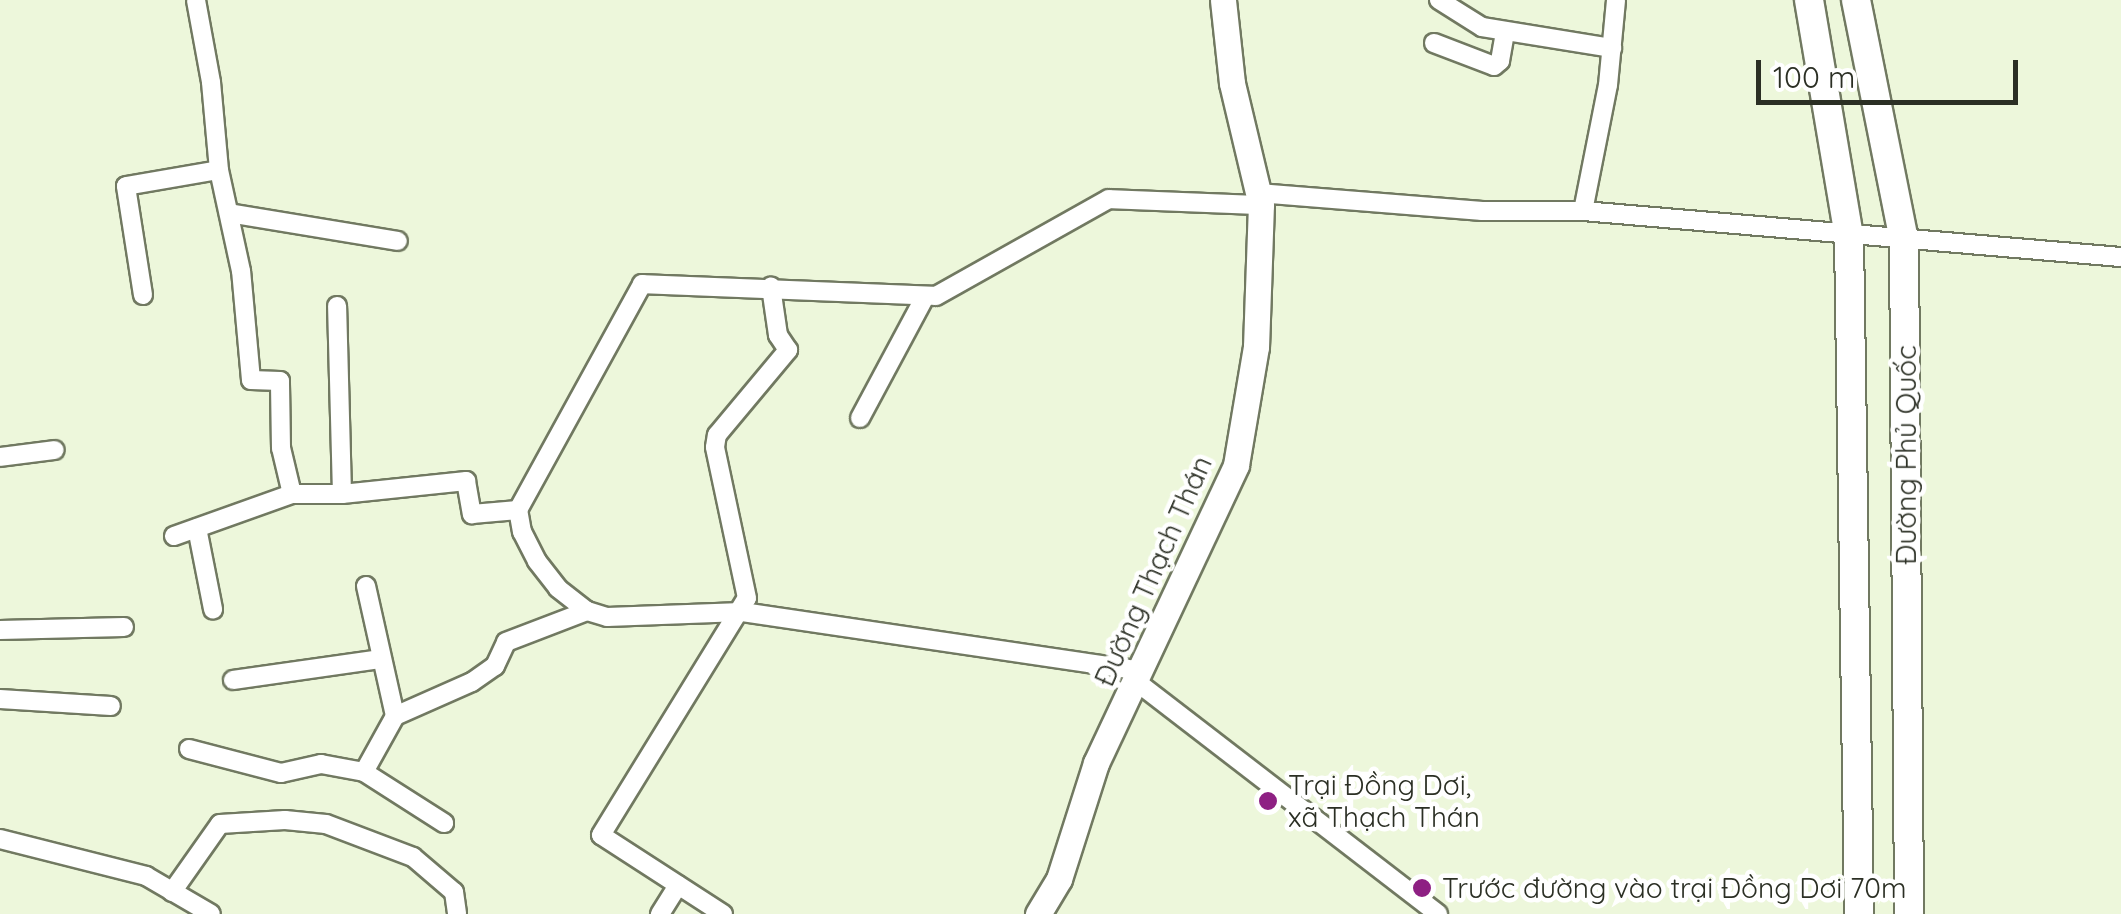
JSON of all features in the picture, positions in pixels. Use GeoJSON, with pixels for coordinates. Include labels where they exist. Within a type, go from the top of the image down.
{"type":"FeatureCollection","features":[{"type":"Feature","properties":{"kind":"main road","name":"Đường Phủ Quốc"},"geometry":{"type":"LineString","coordinates":[[1809,0],[1849,236],[1859,914]]}},
{"type":"Feature","properties":{"kind":"main road","name":"Đường Phủ Quốc"},"geometry":{"type":"LineString","coordinates":[[1856,0],[1904,240],[1909,914]]}},
{"type":"Feature","properties":{"kind":"street"},"geometry":{"type":"LineString","coordinates":[[196,0],[211,82],[219,170],[241,271],[250,380],[280,382],[281,448],[292,494]]}},
{"type":"Feature","properties":{"kind":"street","name":"Đường Thạch Thán"},"geometry":{"type":"LineString","coordinates":[[1038,914],[1059,878],[1096,763],[1140,677],[1236,465],[1256,347],[1259,199],[1232,83],[1223,0]]}},
{"type":"Feature","properties":{"kind":"street"},"geometry":{"type":"LineString","coordinates":[[1440,0],[1482,27],[1612,48]]}},
{"type":"Feature","properties":{"kind":"street"},"geometry":{"type":"LineString","coordinates":[[1583,211],[1612,48],[1616,0]]}},
{"type":"Feature","properties":{"kind":"street"},"geometry":{"type":"LineString","coordinates":[[1434,42],[1494,66],[1500,61],[1505,32]]}},
{"type":"Feature","properties":{"kind":"street"},"geometry":{"type":"LineString","coordinates":[[143,295],[126,186],[219,170]]}},
{"type":"Feature","properties":{"kind":"street"},"geometry":{"type":"LineString","coordinates":[[1438,914],[1140,677],[742,612],[607,617],[587,611],[558,588],[537,561],[522,532],[518,510],[642,284],[925,297],[948,292],[1110,198],[1259,199],[1583,211],[2121,257]]}},
{"type":"Feature","properties":{"kind":"street"},"geometry":{"type":"LineString","coordinates":[[229,213],[398,241]]}},
{"type":"Feature","properties":{"kind":"street"},"geometry":{"type":"LineString","coordinates":[[723,914],[601,835],[742,612],[747,587],[715,447],[717,436],[788,350],[778,335],[771,287]]}},
{"type":"Feature","properties":{"kind":"street"},"geometry":{"type":"LineString","coordinates":[[860,418],[925,297]]}},
{"type":"Feature","properties":{"kind":"street"},"geometry":{"type":"LineString","coordinates":[[337,306],[342,494]]}},
{"type":"Feature","properties":{"kind":"street"},"geometry":{"type":"LineString","coordinates":[[0,456],[55,450]]}},
{"type":"Feature","properties":{"kind":"street"},"geometry":{"type":"LineString","coordinates":[[174,536],[292,494],[342,494],[466,481],[472,514],[518,510]]}},
{"type":"Feature","properties":{"kind":"street"},"geometry":{"type":"LineString","coordinates":[[196,528],[213,609]]}},
{"type":"Feature","properties":{"kind":"street"},"geometry":{"type":"LineString","coordinates":[[366,586],[394,716]]}},
{"type":"Feature","properties":{"kind":"street"},"geometry":{"type":"LineString","coordinates":[[364,772],[394,716],[472,682],[495,666],[506,642],[587,611]]}},
{"type":"Feature","properties":{"kind":"street"},"geometry":{"type":"LineString","coordinates":[[0,630],[124,627]]}},
{"type":"Feature","properties":{"kind":"street"},"geometry":{"type":"LineString","coordinates":[[233,680],[380,659]]}},
{"type":"Feature","properties":{"kind":"street"},"geometry":{"type":"LineString","coordinates":[[0,699],[111,706]]}},
{"type":"Feature","properties":{"kind":"street"},"geometry":{"type":"LineString","coordinates":[[189,749],[281,773],[322,764],[364,772],[444,824]]}},
{"type":"Feature","properties":{"kind":"street"},"geometry":{"type":"LineString","coordinates":[[172,892],[220,824],[286,820],[326,824],[413,856],[454,892],[458,914]]}},
{"type":"Feature","properties":{"kind":"street"},"geometry":{"type":"LineString","coordinates":[[0,840],[146,876],[200,911]]}},
{"type":"Feature","properties":{"kind":"street"},"geometry":{"type":"LineString","coordinates":[[660,914],[678,884]]}},
{"type":"Feature","properties":{"kind":"place","name":"Trại Đồng Dơi, xã Thạch Thán"},"geometry":{"type":"Point","coordinates":[1268,801]}},
{"type":"Feature","properties":{"kind":"place","name":"Trước đường vào trại Đồng Dơi 70m"},"geometry":{"type":"Point","coordinates":[1422,888]}}]}
